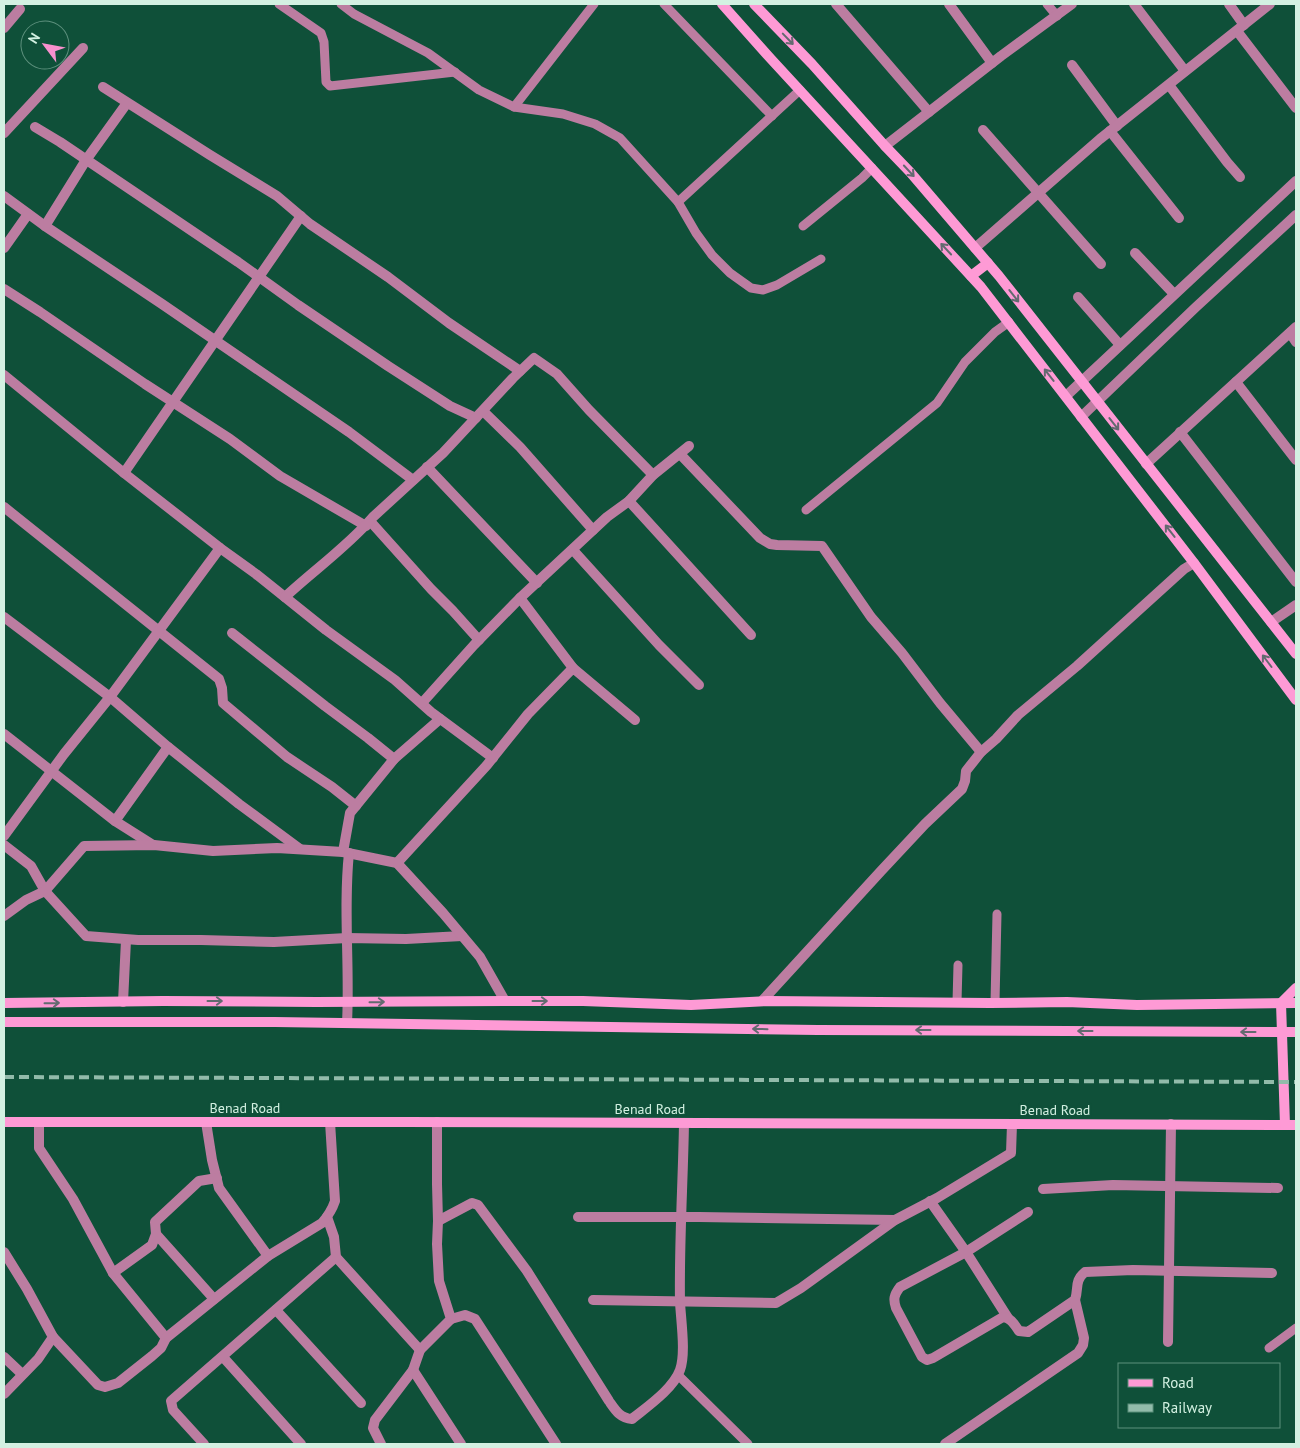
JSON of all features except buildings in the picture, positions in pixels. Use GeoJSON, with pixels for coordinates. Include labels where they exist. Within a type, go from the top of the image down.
{"type":"FeatureCollection","features":[{"type":"Feature","properties":{"kind":"street"},"geometry":{"type":"LineString","coordinates":[[722,4],[972,276],[1194,563],[1296,700]]}},
{"type":"Feature","properties":{"kind":"street"},"geometry":{"type":"LineString","coordinates":[[754,4],[812,64],[910,172],[988,263],[1296,654]]}},
{"type":"Feature","properties":{"kind":"street"},"geometry":{"type":"LineString","coordinates":[[836,4],[929,112]]}},
{"type":"Feature","properties":{"kind":"street"},"geometry":{"type":"LineString","coordinates":[[949,4],[992,63]]}},
{"type":"Feature","properties":{"kind":"street"},"geometry":{"type":"LineString","coordinates":[[885,146],[1072,4]]}},
{"type":"Feature","properties":{"kind":"street"},"geometry":{"type":"LineString","coordinates":[[1134,4],[1185,72]]}},
{"type":"Feature","properties":{"kind":"street"},"geometry":{"type":"LineString","coordinates":[[1229,4],[1240,28],[1296,108]]}},
{"type":"Feature","properties":{"kind":"street"},"geometry":{"type":"LineString","coordinates":[[975,248],[1113,129],[1270,4]]}},
{"type":"Feature","properties":{"kind":"street"},"geometry":{"type":"LineString","coordinates":[[4,28],[20,9]]}},
{"type":"Feature","properties":{"kind":"street"},"geometry":{"type":"LineString","coordinates":[[4,133],[83,48]]}},
{"type":"Feature","properties":{"kind":"street"},"geometry":{"type":"LineString","coordinates":[[1072,65],[1113,129],[1179,218]]}},
{"type":"Feature","properties":{"kind":"street"},"geometry":{"type":"LineString","coordinates":[[1169,85],[1240,177]]}},
{"type":"Feature","properties":{"kind":"street"},"geometry":{"type":"LineString","coordinates":[[103,87],[277,196],[310,224],[520,371]]}},
{"type":"Feature","properties":{"kind":"street"},"geometry":{"type":"LineString","coordinates":[[45,226],[86,160],[127,102]]}},
{"type":"Feature","properties":{"kind":"street"},"geometry":{"type":"LineString","coordinates":[[35,126],[388,366],[450,406],[479,414],[520,447],[593,530]]}},
{"type":"Feature","properties":{"kind":"street"},"geometry":{"type":"LineString","coordinates":[[984,130],[1101,264]]}},
{"type":"Feature","properties":{"kind":"street"},"geometry":{"type":"LineString","coordinates":[[1066,396],[1296,181]]}},
{"type":"Feature","properties":{"kind":"street"},"geometry":{"type":"LineString","coordinates":[[4,196],[45,226],[349,432],[413,480]]}},
{"type":"Feature","properties":{"kind":"street"},"geometry":{"type":"LineString","coordinates":[[4,248],[28,214]]}},
{"type":"Feature","properties":{"kind":"street"},"geometry":{"type":"LineString","coordinates":[[1081,417],[1296,215]]}},
{"type":"Feature","properties":{"kind":"street"},"geometry":{"type":"LineString","coordinates":[[124,473],[301,216]]}},
{"type":"Feature","properties":{"kind":"street"},"geometry":{"type":"LineString","coordinates":[[1135,252],[1174,294]]}},
{"type":"Feature","properties":{"kind":"street"},"geometry":{"type":"LineString","coordinates":[[972,276],[988,263]]}},
{"type":"Feature","properties":{"kind":"street"},"geometry":{"type":"LineString","coordinates":[[4,289],[230,439],[280,476],[368,523],[479,640]]}},
{"type":"Feature","properties":{"kind":"street"},"geometry":{"type":"LineString","coordinates":[[1078,297],[1120,345]]}},
{"type":"Feature","properties":{"kind":"street"},"geometry":{"type":"LineString","coordinates":[[1146,464],[1236,382],[1294,334]]}},
{"type":"Feature","properties":{"kind":"street"},"geometry":{"type":"LineString","coordinates":[[285,597],[338,551],[443,453],[534,358],[557,374],[588,410],[653,475]]}},
{"type":"Feature","properties":{"kind":"street"},"geometry":{"type":"LineString","coordinates":[[4,375],[124,473],[326,630],[395,680],[440,718],[493,758]]}},
{"type":"Feature","properties":{"kind":"street"},"geometry":{"type":"LineString","coordinates":[[1236,382],[1296,460]]}},
{"type":"Feature","properties":{"kind":"street"},"geometry":{"type":"LineString","coordinates":[[1180,432],[1296,582]]}},
{"type":"Feature","properties":{"kind":"street"},"geometry":{"type":"LineString","coordinates":[[422,703],[520,598],[607,517],[629,500],[653,475],[689,446]]}},
{"type":"Feature","properties":{"kind":"street"},"geometry":{"type":"LineString","coordinates":[[680,454],[760,538],[770,544],[822,546],[871,617],[981,752]]}},
{"type":"Feature","properties":{"kind":"street"},"geometry":{"type":"LineString","coordinates":[[427,467],[537,583]]}},
{"type":"Feature","properties":{"kind":"street"},"geometry":{"type":"LineString","coordinates":[[629,500],[751,634]]}},
{"type":"Feature","properties":{"kind":"street"},"geometry":{"type":"LineString","coordinates":[[4,507],[219,678],[223,703],[287,757],[332,787],[356,806]]}},
{"type":"Feature","properties":{"kind":"street"},"geometry":{"type":"LineString","coordinates":[[4,836],[220,548]]}},
{"type":"Feature","properties":{"kind":"street"},"geometry":{"type":"LineString","coordinates":[[572,550],[659,645],[699,685]]}},
{"type":"Feature","properties":{"kind":"street"},"geometry":{"type":"LineString","coordinates":[[762,1001],[906,844],[962,789],[966,771],[981,752],[1018,715],[1077,666],[1184,569],[1194,563]]}},
{"type":"Feature","properties":{"kind":"street"},"geometry":{"type":"LineString","coordinates":[[520,598],[573,668],[635,720]]}},
{"type":"Feature","properties":{"kind":"street"},"geometry":{"type":"LineString","coordinates":[[1271,622],[1296,605]]}},
{"type":"Feature","properties":{"kind":"street"},"geometry":{"type":"LineString","coordinates":[[4,617],[110,697],[239,804],[301,850]]}},
{"type":"Feature","properties":{"kind":"street"},"geometry":{"type":"LineString","coordinates":[[232,633],[394,759]]}},
{"type":"Feature","properties":{"kind":"street"},"geometry":{"type":"LineString","coordinates":[[397,863],[493,758],[528,714],[573,668]]}},
{"type":"Feature","properties":{"kind":"street"},"geometry":{"type":"LineString","coordinates":[[347,1023],[346,853],[350,813],[394,759],[440,718]]}},
{"type":"Feature","properties":{"kind":"street"},"geometry":{"type":"LineString","coordinates":[[4,734],[115,821],[154,845]]}},
{"type":"Feature","properties":{"kind":"street"},"geometry":{"type":"LineString","coordinates":[[115,821],[168,747]]}},
{"type":"Feature","properties":{"kind":"street"},"geometry":{"type":"LineString","coordinates":[[4,845],[31,866],[46,890],[86,936],[126,940],[274,942],[347,938],[406,939],[462,936]]}},
{"type":"Feature","properties":{"kind":"street"},"geometry":{"type":"LineString","coordinates":[[4,916],[26,900],[46,890],[84,846],[154,845],[213,850],[277,848],[346,853],[397,863],[480,957],[505,1000]]}},
{"type":"Feature","properties":{"kind":"street"},"geometry":{"type":"LineString","coordinates":[[123,1002],[126,940]]}},
{"type":"Feature","properties":{"kind":"street"},"geometry":{"type":"LineString","coordinates":[[1285,1125],[1281,1003],[1296,988]]}},
{"type":"Feature","properties":{"kind":"street"},"geometry":{"type":"LineString","coordinates":[[4,1003],[505,1000],[691,1005],[762,1001],[1137,1004],[1296,1003]]}},
{"type":"Feature","properties":{"kind":"street"},"geometry":{"type":"LineString","coordinates":[[4,1022],[347,1023],[828,1030],[1296,1032]]}},
{"type":"Feature","properties":{"kind":"street","name":"Benad Road"},"geometry":{"type":"LineString","coordinates":[[4,1122],[1296,1125]]}},
{"type":"Feature","properties":{"kind":"street"},"geometry":{"type":"LineString","coordinates":[[39,1122],[39,1148],[73,1198],[113,1273],[166,1338]]}},
{"type":"Feature","properties":{"kind":"street"},"geometry":{"type":"LineString","coordinates":[[206,1122],[219,1188],[268,1256]]}},
{"type":"Feature","properties":{"kind":"street"},"geometry":{"type":"LineString","coordinates":[[4,1252],[53,1336],[98,1386],[105,1387],[118,1383],[161,1348],[166,1338],[268,1256],[322,1223],[327,1217],[335,1201],[330,1122]]}},
{"type":"Feature","properties":{"kind":"street"},"geometry":{"type":"LineString","coordinates":[[438,1122],[437,1244],[439,1281],[451,1319]]}},
{"type":"Feature","properties":{"kind":"street"},"geometry":{"type":"LineString","coordinates":[[438,1221],[472,1203],[478,1205],[527,1271],[609,1401],[618,1413],[625,1418],[632,1419],[665,1391],[678,1375],[683,1359],[680,1301],[684,1123]]}},
{"type":"Feature","properties":{"kind":"street"},"geometry":{"type":"LineString","coordinates":[[593,1300],[776,1303],[801,1288],[895,1220],[1011,1153],[1012,1124]]}},
{"type":"Feature","properties":{"kind":"street"},"geometry":{"type":"LineString","coordinates":[[1168,1342],[1170,1124]]}},
{"type":"Feature","properties":{"kind":"street"},"geometry":{"type":"LineString","coordinates":[[113,1273],[152,1245],[156,1234],[155,1222],[198,1181],[217,1178]]}},
{"type":"Feature","properties":{"kind":"street"},"geometry":{"type":"LineString","coordinates":[[1043,1189],[1113,1185],[1278,1188]]}},
{"type":"Feature","properties":{"kind":"street"},"geometry":{"type":"LineString","coordinates":[[930,1201],[966,1252],[1008,1318],[1019,1331],[1028,1332],[1074,1300]]}},
{"type":"Feature","properties":{"kind":"street"},"geometry":{"type":"LineString","coordinates":[[1008,1318],[998,1319],[927,1360],[922,1358],[893,1300],[895,1293],[900,1287],[966,1252],[1028,1212]]}},
{"type":"Feature","properties":{"kind":"street"},"geometry":{"type":"LineString","coordinates":[[327,1217],[334,1237],[336,1257],[420,1350]]}},
{"type":"Feature","properties":{"kind":"street"},"geometry":{"type":"LineString","coordinates":[[578,1217],[895,1220]]}},
{"type":"Feature","properties":{"kind":"street"},"geometry":{"type":"LineString","coordinates":[[156,1234],[214,1299]]}},
{"type":"Feature","properties":{"kind":"street"},"geometry":{"type":"LineString","coordinates":[[204,1444],[173,1410],[172,1401],[336,1257]]}},
{"type":"Feature","properties":{"kind":"street"},"geometry":{"type":"LineString","coordinates":[[946,1444],[1078,1353],[1083,1345],[1084,1338],[1074,1300],[1077,1281],[1085,1272],[1169,1270],[1272,1273]]}},
{"type":"Feature","properties":{"kind":"street"},"geometry":{"type":"LineString","coordinates":[[276,1310],[361,1403]]}},
{"type":"Feature","properties":{"kind":"street"},"geometry":{"type":"LineString","coordinates":[[380,1444],[373,1428],[375,1420],[413,1370],[420,1350],[451,1319],[466,1315],[475,1319],[556,1444]]}},
{"type":"Feature","properties":{"kind":"street"},"geometry":{"type":"LineString","coordinates":[[4,1394],[38,1359],[53,1336]]}},
{"type":"Feature","properties":{"kind":"street"},"geometry":{"type":"LineString","coordinates":[[4,1357],[22,1374]]}},
{"type":"Feature","properties":{"kind":"street"},"geometry":{"type":"LineString","coordinates":[[222,1357],[301,1444]]}},
{"type":"Feature","properties":{"kind":"street"},"geometry":{"type":"LineString","coordinates":[[413,1370],[461,1444]]}},
{"type":"Feature","properties":{"kind":"lane"},"geometry":{"type":"LineString","coordinates":[[279,4],[321,33],[324,42],[326,82],[330,86],[455,72]]}},
{"type":"Feature","properties":{"kind":"lane"},"geometry":{"type":"LineString","coordinates":[[341,4],[354,14],[428,53],[479,90],[514,107],[563,114],[595,124],[620,138],[678,202],[696,233],[712,255],[730,273],[751,288],[763,290],[777,285],[821,259]]}},
{"type":"Feature","properties":{"kind":"lane"},"geometry":{"type":"LineString","coordinates":[[514,107],[594,4]]}},
{"type":"Feature","properties":{"kind":"lane"},"geometry":{"type":"LineString","coordinates":[[664,4],[772,116]]}},
{"type":"Feature","properties":{"kind":"lane"},"geometry":{"type":"LineString","coordinates":[[1047,4],[1056,16]]}},
{"type":"Feature","properties":{"kind":"lane"},"geometry":{"type":"LineString","coordinates":[[678,202],[800,90]]}},
{"type":"Feature","properties":{"kind":"lane"},"geometry":{"type":"LineString","coordinates":[[803,226],[872,168]]}},
{"type":"Feature","properties":{"kind":"lane"},"geometry":{"type":"LineString","coordinates":[[806,510],[937,403],[965,362],[994,332],[1009,322]]}},
{"type":"Feature","properties":{"kind":"lane"},"geometry":{"type":"LineString","coordinates":[[995,1002],[996,914]]}},
{"type":"Feature","properties":{"kind":"lane"},"geometry":{"type":"LineString","coordinates":[[957,1002],[958,965]]}},
{"type":"Feature","properties":{"kind":"lane"},"geometry":{"type":"LineString","coordinates":[[1269,1348],[1296,1328]]}},
{"type":"Feature","properties":{"kind":"lane"},"geometry":{"type":"LineString","coordinates":[[678,1375],[748,1444]]}},
{"type":"Feature","properties":{"kind":"railway"},"geometry":{"type":"LineString","coordinates":[[4,1077],[1296,1082]]}}]}
